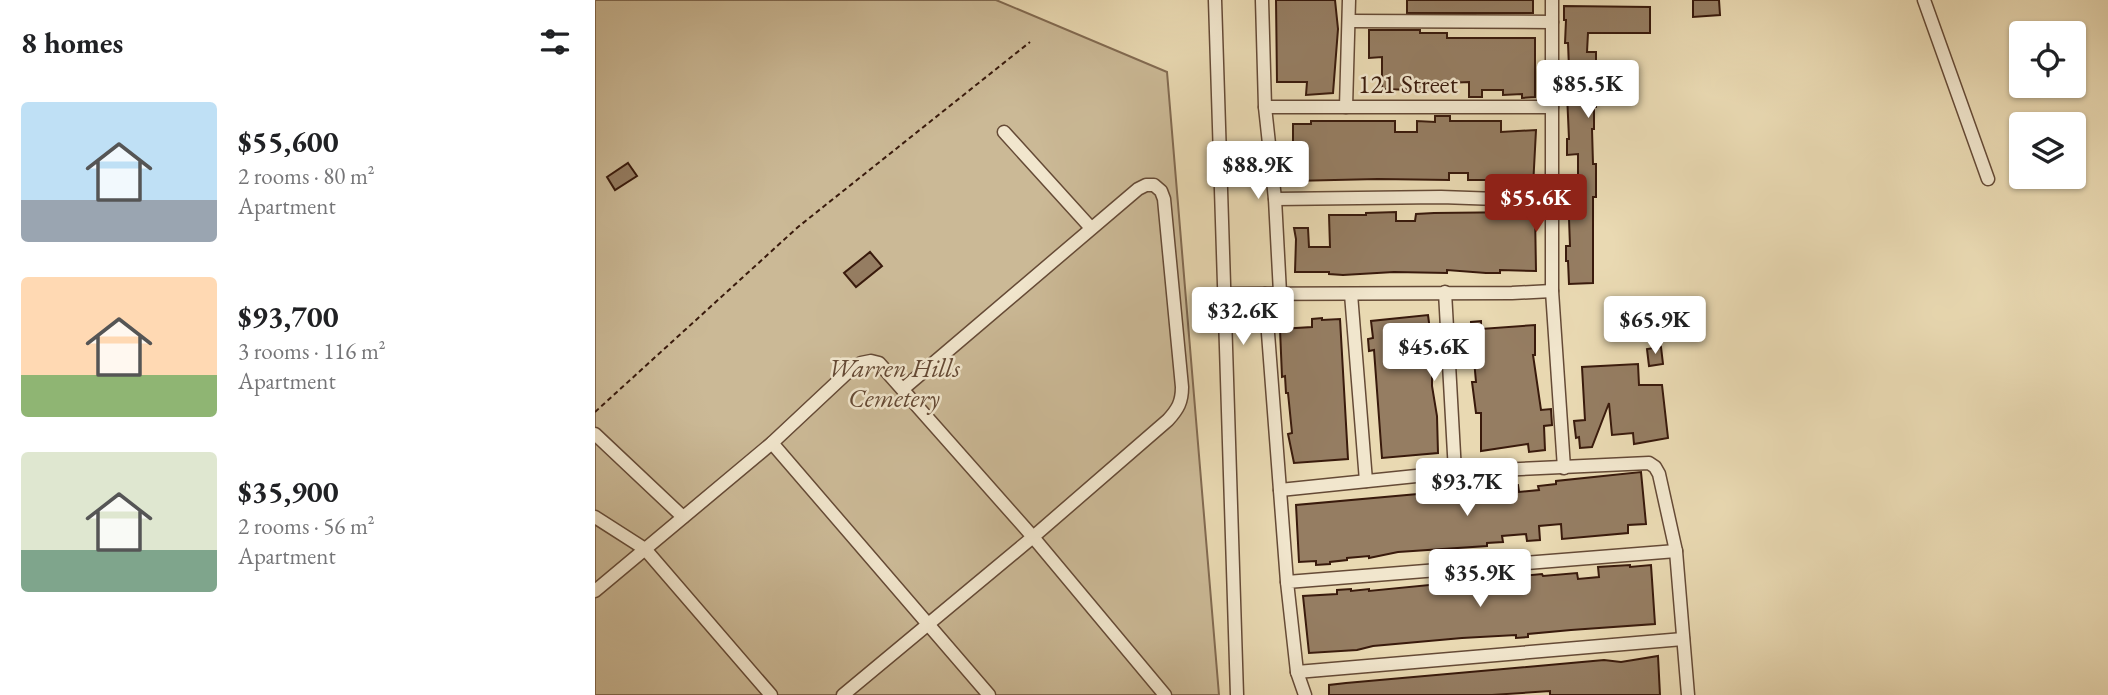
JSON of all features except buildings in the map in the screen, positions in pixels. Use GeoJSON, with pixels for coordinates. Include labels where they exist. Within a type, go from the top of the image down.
{"type":"FeatureCollection","features":[{"type":"Feature","properties":{"kind":"street"},"geometry":{"type":"LineString","coordinates":[[1216,0],[1237,695]]}},
{"type":"Feature","properties":{"kind":"street"},"geometry":{"type":"LineString","coordinates":[[1262,0],[1265,107],[1275,199],[1280,293]]}},
{"type":"Feature","properties":{"kind":"street"},"geometry":{"type":"LineString","coordinates":[[1346,107],[1349,0]]}},
{"type":"Feature","properties":{"kind":"street"},"geometry":{"type":"LineString","coordinates":[[1552,0],[1552,291],[1564,468]]}},
{"type":"Feature","properties":{"kind":"street"},"geometry":{"type":"LineString","coordinates":[[1924,0],[1988,179]]}},
{"type":"Feature","properties":{"kind":"street"},"geometry":{"type":"LineString","coordinates":[[1350,21],[1552,22]]}},
{"type":"Feature","properties":{"kind":"street","name":"121 Street"},"geometry":{"type":"LineString","coordinates":[[1265,107],[1552,107]]}},
{"type":"Feature","properties":{"kind":"street"},"geometry":{"type":"LineString","coordinates":[[1004,132],[1091,228]]}},
{"type":"Feature","properties":{"kind":"street"},"geometry":{"type":"LineString","coordinates":[[843,695],[1033,537],[1168,420],[1182,400],[1165,213],[1160,191],[1154,185],[1138,189],[904,389]]}},
{"type":"Feature","properties":{"kind":"street"},"geometry":{"type":"LineString","coordinates":[[1275,199],[1441,197],[1553,201]]}},
{"type":"Feature","properties":{"kind":"street"},"geometry":{"type":"LineString","coordinates":[[1225,294],[1552,291]]}},
{"type":"Feature","properties":{"kind":"street"},"geometry":{"type":"LineString","coordinates":[[1445,292],[1455,472]]}},
{"type":"Feature","properties":{"kind":"street"},"geometry":{"type":"LineString","coordinates":[[1265,294],[1287,582],[1297,672],[1305,695]]}},
{"type":"Feature","properties":{"kind":"street"},"geometry":{"type":"LineString","coordinates":[[1351,294],[1366,481]]}},
{"type":"Feature","properties":{"kind":"street"},"geometry":{"type":"LineString","coordinates":[[595,591],[772,443],[861,363],[871,361],[879,363],[904,389],[1033,537],[1165,695]]}},
{"type":"Feature","properties":{"kind":"street"},"geometry":{"type":"LineString","coordinates":[[595,434],[683,517]]}},
{"type":"Feature","properties":{"kind":"street"},"geometry":{"type":"LineString","coordinates":[[772,443],[989,695]]}},
{"type":"Feature","properties":{"kind":"street"},"geometry":{"type":"LineString","coordinates":[[1280,491],[1455,472],[1649,463],[1655,467],[1663,487],[1676,551],[1688,695]]}},
{"type":"Feature","properties":{"kind":"street"},"geometry":{"type":"LineString","coordinates":[[595,517],[645,549],[771,695]]}},
{"type":"Feature","properties":{"kind":"street"},"geometry":{"type":"LineString","coordinates":[[1287,582],[1676,551]]}},
{"type":"Feature","properties":{"kind":"street"},"geometry":{"type":"LineString","coordinates":[[1297,672],[1683,639]]}},
{"type":"Feature","properties":{"kind":"path"},"geometry":{"type":"LineString","coordinates":[[595,412],[798,227],[1030,42]]}},
{"type":"Feature","properties":{"kind":"green space","name":"Warren Hills Cemetery"},"geometry":{"type":"Polygon","coordinates":[[[595,0],[996,0],[1167,72],[1219,695],[595,695],[595,0]]]}}]}
